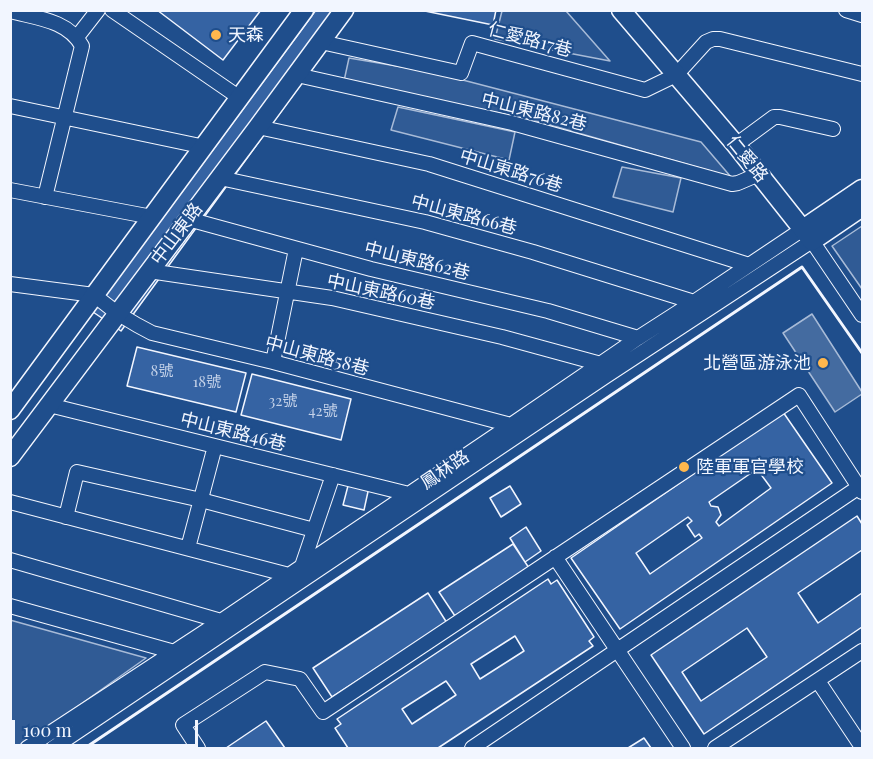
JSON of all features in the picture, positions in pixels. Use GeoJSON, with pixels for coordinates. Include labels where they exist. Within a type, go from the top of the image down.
{"type":"FeatureCollection","features":[{"type":"Feature","properties":{"kind":"main road","name":"中山東路"},"geometry":{"type":"LineString","coordinates":[[10,410],[304,10]]}},
{"type":"Feature","properties":{"kind":"main road","name":"中山東路"},"geometry":{"type":"LineString","coordinates":[[10,457],[344,10]]}},
{"type":"Feature","properties":{"kind":"main road","name":"仁愛路"},"geometry":{"type":"LineString","coordinates":[[621,10],[736,145],[807,235]]}},
{"type":"Feature","properties":{"kind":"main road","name":"鳳林路"},"geometry":{"type":"LineString","coordinates":[[807,235],[862,189]]}},
{"type":"Feature","properties":{"kind":"main road","name":"鳳林路"},"geometry":{"type":"LineString","coordinates":[[807,235],[862,207]]}},
{"type":"Feature","properties":{"kind":"street"},"geometry":{"type":"LineString","coordinates":[[77,37],[98,10]]}},
{"type":"Feature","properties":{"kind":"street"},"geometry":{"type":"LineString","coordinates":[[112,10],[240,98]]}},
{"type":"Feature","properties":{"kind":"street"},"geometry":{"type":"LineString","coordinates":[[846,10],[862,15]]}},
{"type":"Feature","properties":{"kind":"street"},"geometry":{"type":"LineString","coordinates":[[10,11],[57,23],[77,37],[82,46],[45,197]]}},
{"type":"Feature","properties":{"kind":"street"},"geometry":{"type":"LineString","coordinates":[[676,75],[706,42],[713,39],[862,74]]}},
{"type":"Feature","properties":{"kind":"street","name":"仁愛路17巷"},"geometry":{"type":"LineString","coordinates":[[321,42],[461,73],[472,43],[645,90],[676,75]]}},
{"type":"Feature","properties":{"kind":"street","name":"中山東路82巷"},"geometry":{"type":"LineString","coordinates":[[297,75],[512,123],[732,184],[759,174]]}},
{"type":"Feature","properties":{"kind":"street"},"geometry":{"type":"LineString","coordinates":[[10,106],[205,147]]}},
{"type":"Feature","properties":{"kind":"street"},"geometry":{"type":"LineString","coordinates":[[736,145],[774,117],[833,129]]}},
{"type":"Feature","properties":{"kind":"street","name":"中山東路76巷"},"geometry":{"type":"LineString","coordinates":[[258,127],[429,164],[749,265]]}},
{"type":"Feature","properties":{"kind":"street","name":"中山東路66巷"},"geometry":{"type":"LineString","coordinates":[[220,178],[425,222],[533,252],[694,302]]}},
{"type":"Feature","properties":{"kind":"street"},"geometry":{"type":"LineString","coordinates":[[10,190],[152,217]]}},
{"type":"Feature","properties":{"kind":"street","name":"中山東路62巷"},"geometry":{"type":"LineString","coordinates":[[188,219],[371,269],[548,311],[638,338]]}},
{"type":"Feature","properties":{"kind":"street","name":"鳳林路"},"geometry":{"type":"LineString","coordinates":[[27,748],[221,621],[638,338],[749,265],[807,235]]}},
{"type":"Feature","properties":{"kind":"street","name":"鳳林路"},"geometry":{"type":"LineString","coordinates":[[54,748],[577,396],[807,235]]}},
{"type":"Feature","properties":{"kind":"street","name":"仁愛路"},"geometry":{"type":"LineString","coordinates":[[807,235],[862,315]]}},
{"type":"Feature","properties":{"kind":"street"},"geometry":{"type":"LineString","coordinates":[[273,362],[296,249]]}},
{"type":"Feature","properties":{"kind":"street","name":"中山東路60巷"},"geometry":{"type":"LineString","coordinates":[[149,271],[332,298],[502,337],[601,364]]}},
{"type":"Feature","properties":{"kind":"street"},"geometry":{"type":"LineString","coordinates":[[10,284],[94,295]]}},
{"type":"Feature","properties":{"kind":"street","name":"中山東路58巷"},"geometry":{"type":"LineString","coordinates":[[94,295],[117,313],[152,333],[273,362],[511,425]]}},
{"type":"Feature","properties":{"kind":"street"},"geometry":{"type":"LineString","coordinates":[[198,748],[183,725],[266,672],[300,679],[323,712],[799,395],[861,489],[472,748]]}},
{"type":"Feature","properties":{"kind":"street","name":"中山東路46巷"},"geometry":{"type":"LineString","coordinates":[[50,405],[409,494]]}},
{"type":"Feature","properties":{"kind":"street"},"geometry":{"type":"LineString","coordinates":[[188,548],[215,446]]}},
{"type":"Feature","properties":{"kind":"street"},"geometry":{"type":"LineString","coordinates":[[66,517],[77,472],[201,500],[314,530]]}},
{"type":"Feature","properties":{"kind":"street"},"geometry":{"type":"LineString","coordinates":[[302,566],[333,475]]}},
{"type":"Feature","properties":{"kind":"street"},"geometry":{"type":"LineString","coordinates":[[10,502],[289,575]]}},
{"type":"Feature","properties":{"kind":"street"},"geometry":{"type":"LineString","coordinates":[[555,557],[683,748]]}},
{"type":"Feature","properties":{"kind":"street"},"geometry":{"type":"LineString","coordinates":[[10,560],[221,621]]}},
{"type":"Feature","properties":{"kind":"street"},"geometry":{"type":"LineString","coordinates":[[10,606],[174,651],[188,657]]}},
{"type":"Feature","properties":{"kind":"street"},"geometry":{"type":"LineString","coordinates":[[715,748],[862,651]]}},
{"type":"Feature","properties":{"kind":"street"},"geometry":{"type":"LineString","coordinates":[[818,681],[862,747]]}},
{"type":"Feature","properties":{"kind":"shaded area"},"geometry":{"type":"Polygon","coordinates":[[[502,11],[566,11],[610,61],[495,39],[502,11]]]}},
{"type":"Feature","properties":{"kind":"shaded area"},"geometry":{"type":"Polygon","coordinates":[[[349,58],[432,72],[701,142],[731,177],[533,120],[344,81],[349,58]]]}},
{"type":"Feature","properties":{"kind":"shaded area"},"geometry":{"type":"Polygon","coordinates":[[[398,107],[515,132],[509,160],[391,130],[398,107]]]}},
{"type":"Feature","properties":{"kind":"shaded area"},"geometry":{"type":"Polygon","coordinates":[[[622,167],[681,178],[673,212],[613,197],[622,167]]]}},
{"type":"Feature","properties":{"kind":"shaded area"},"geometry":{"type":"Polygon","coordinates":[[[862,226],[862,289],[832,246],[862,226]]]}},
{"type":"Feature","properties":{"kind":"shaded area","name":"北營區游泳池"},"geometry":{"type":"Polygon","coordinates":[[[812,314],[862,392],[835,412],[783,333],[812,314]]]}},
{"type":"Feature","properties":{"kind":"shaded area"},"geometry":{"type":"Polygon","coordinates":[[[10,620],[146,658],[19,748],[11,748],[10,620]]]}},
{"type":"Feature","properties":{"kind":"building","name":"天森"},"geometry":{"type":"Polygon","coordinates":[[[157,10],[261,10],[223,60],[157,10]]]}},
{"type":"Feature","properties":{"kind":"building"},"geometry":{"type":"Polygon","coordinates":[[[316,10],[355,10],[121,331],[93,312],[316,10]]]}},
{"type":"Feature","properties":{"kind":"building"},"geometry":{"type":"Polygon","coordinates":[[[420,10],[496,10],[493,25],[420,10]]]}},
{"type":"Feature","properties":{"kind":"building"},"geometry":{"type":"Polygon","coordinates":[[[137,347],[246,373],[236,412],[127,386],[137,347]]]}},
{"type":"Feature","properties":{"kind":"building"},"geometry":{"type":"Polygon","coordinates":[[[252,374],[351,399],[341,440],[241,415],[252,374]]]}},
{"type":"Feature","properties":{"kind":"building"},"geometry":{"type":"Polygon","coordinates":[[[783,412],[832,483],[620,629],[571,558],[783,412]],[[757,469],[709,502],[711,506],[718,507],[721,515],[716,522],[719,526],[771,488],[757,469]],[[688,517],[636,553],[650,574],[702,538],[699,534],[695,537],[687,525],[692,521],[688,517]]]}},
{"type":"Feature","properties":{"kind":"building"},"geometry":{"type":"Polygon","coordinates":[[[349,482],[369,487],[364,510],[343,505],[349,482]]]}},
{"type":"Feature","properties":{"kind":"building"},"geometry":{"type":"Polygon","coordinates":[[[510,486],[521,504],[501,517],[490,498],[510,486]]]}},
{"type":"Feature","properties":{"kind":"building"},"geometry":{"type":"Polygon","coordinates":[[[857,516],[862,524],[862,550],[798,593],[818,623],[862,593],[862,627],[704,734],[651,655],[857,516]],[[747,628],[682,672],[701,701],[767,657],[747,628]]]}},
{"type":"Feature","properties":{"kind":"building"},"geometry":{"type":"Polygon","coordinates":[[[526,527],[541,551],[525,562],[510,538],[526,527]]]}},
{"type":"Feature","properties":{"kind":"building"},"geometry":{"type":"Polygon","coordinates":[[[513,544],[529,568],[455,616],[439,592],[513,544]]]}},
{"type":"Feature","properties":{"kind":"building"},"geometry":{"type":"Polygon","coordinates":[[[548,579],[551,584],[557,580],[594,637],[589,641],[593,646],[438,748],[348,748],[335,728],[341,724],[337,719],[548,579]],[[515,636],[471,664],[480,679],[524,651],[515,636]],[[446,681],[402,709],[412,724],[456,695],[446,681]]]}},
{"type":"Feature","properties":{"kind":"building"},"geometry":{"type":"Polygon","coordinates":[[[428,593],[447,623],[332,697],[313,668],[428,593]]]}},
{"type":"Feature","properties":{"kind":"building"},"geometry":{"type":"Polygon","coordinates":[[[266,721],[285,748],[226,748],[266,721]]]}},
{"type":"Feature","properties":{"kind":"building"},"geometry":{"type":"Polygon","coordinates":[[[644,738],[651,748],[628,748],[644,738]]]}},
{"type":"Feature","properties":{"kind":"wall"},"geometry":{"type":"LineString","coordinates":[[85,748],[802,267],[862,353]]}},
{"type":"Feature","properties":{"kind":"place","name":"天森"},"geometry":{"type":"Point","coordinates":[216,35]}},
{"type":"Feature","properties":{"kind":"place","name":"北營區游泳池"},"geometry":{"type":"Point","coordinates":[823,363]}},
{"type":"Feature","properties":{"kind":"place","name":"陸軍軍官學校"},"geometry":{"type":"Point","coordinates":[684,467]}}]}
